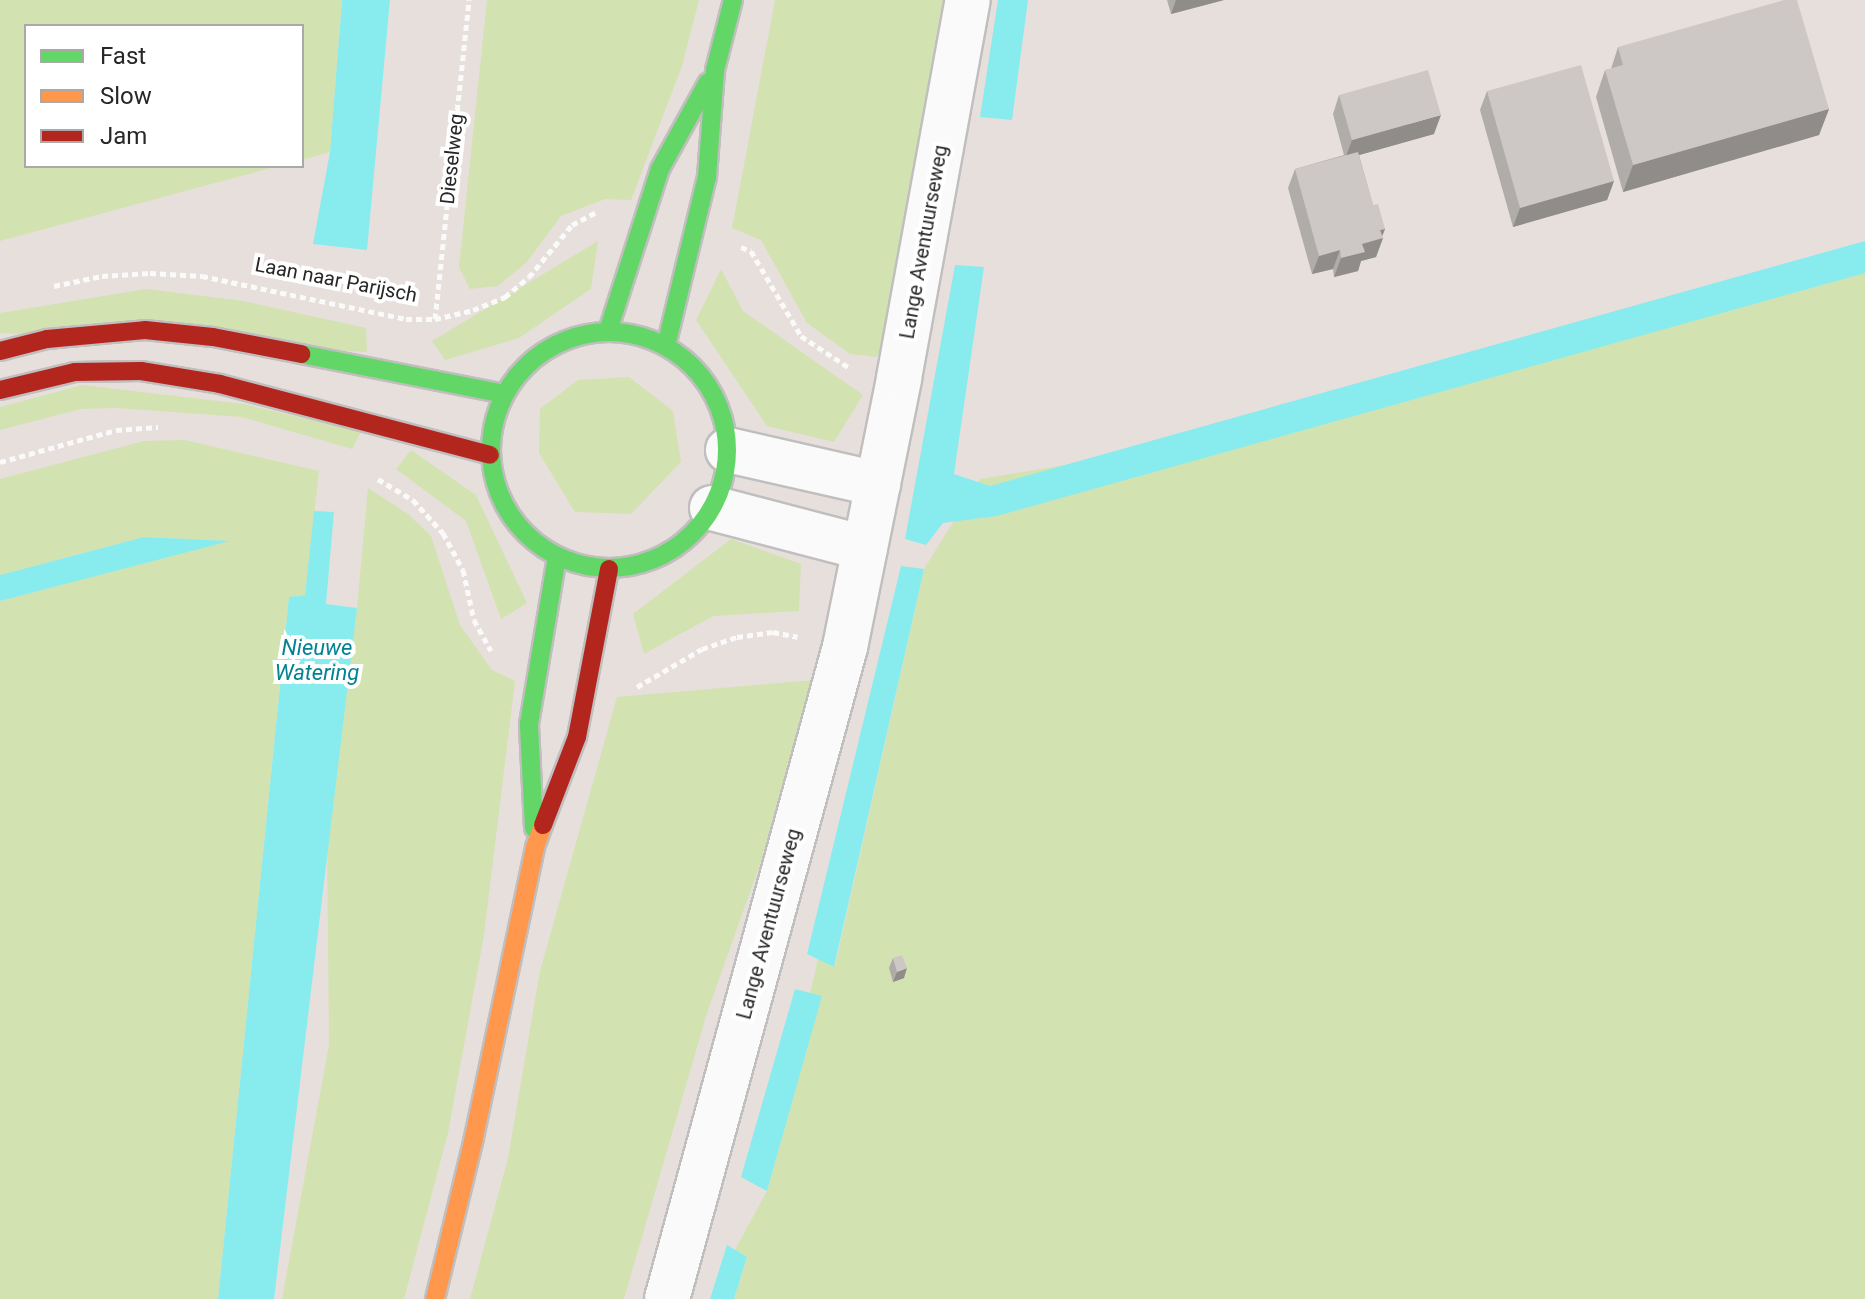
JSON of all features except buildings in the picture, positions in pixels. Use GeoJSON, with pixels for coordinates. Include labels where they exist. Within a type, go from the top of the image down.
{"type":"FeatureCollection","features":[{"type":"Feature","properties":{"kind":"main road"},"geometry":{"type":"LineString","coordinates":[[666,346],[707,177],[715,70],[733,0]]}},
{"type":"Feature","properties":{"kind":"main road"},"geometry":{"type":"LineString","coordinates":[[608,331],[660,169],[715,70]]}},
{"type":"Feature","properties":{"kind":"main road"},"geometry":{"type":"LineString","coordinates":[[0,351],[47,339],[145,330],[213,337],[504,394]]}},
{"type":"Feature","properties":{"kind":"main road"},"geometry":{"type":"LineString","coordinates":[[608,331],[637,335],[666,346],[691,364],[711,389],[723,418],[728,450],[723,480],[712,508],[694,533],[669,552],[640,564],[609,569],[582,566],[557,557],[530,539],[509,515],[496,486],[490,455],[493,423],[504,394],[523,368],[548,348],[577,336],[608,331]]}},
{"type":"Feature","properties":{"kind":"main road"},"geometry":{"type":"LineString","coordinates":[[0,390],[75,372],[141,371],[220,384],[490,455]]}},
{"type":"Feature","properties":{"kind":"main road"},"geometry":{"type":"LineString","coordinates":[[535,847],[529,724],[557,557]]}},
{"type":"Feature","properties":{"kind":"main road"},"geometry":{"type":"LineString","coordinates":[[435,1299],[473,1142],[535,847],[577,737],[609,569]]}},
{"type":"Feature","properties":{"kind":"street","name":"Lange Aventuurseweg"},"geometry":{"type":"LineString","coordinates":[[667,1299],[845,647],[899,378],[968,0]]}},
{"type":"Feature","properties":{"kind":"street"},"geometry":{"type":"LineString","coordinates":[[728,450],[878,484]]}},
{"type":"Feature","properties":{"kind":"street"},"geometry":{"type":"LineString","coordinates":[[712,508],[865,548]]}},
{"type":"Feature","properties":{"kind":"path","name":"Dieselweg"},"geometry":{"type":"LineString","coordinates":[[435,319],[469,0]]}},
{"type":"Feature","properties":{"kind":"path","name":"Laan naar Parijsch"},"geometry":{"type":"LineString","coordinates":[[52,286],[102,276],[150,273],[202,276],[406,319],[435,319],[473,310],[505,297],[529,277],[572,225],[588,214],[603,210],[645,219]]}},
{"type":"Feature","properties":{"kind":"path"},"geometry":{"type":"LineString","coordinates":[[693,232],[751,251],[801,336],[849,368],[899,378]]}},
{"type":"Feature","properties":{"kind":"path"},"geometry":{"type":"LineString","coordinates":[[0,462],[116,430],[164,426]]}},
{"type":"Feature","properties":{"kind":"path"},"geometry":{"type":"LineString","coordinates":[[369,473],[413,500],[443,533],[463,570],[474,620],[494,658],[539,668]]}},
{"type":"Feature","properties":{"kind":"path"},"geometry":{"type":"LineString","coordinates":[[588,682],[604,686],[641,687],[702,649],[749,635],[773,632],[845,647]]}},
{"type":"Feature","properties":{"kind":"green space"},"geometry":{"type":"Polygon","coordinates":[[[0,0],[342,0],[330,152],[304,159],[304,24],[24,24],[24,168],[271,168],[0,241],[0,0]]]}},
{"type":"Feature","properties":{"kind":"green space"},"geometry":{"type":"Polygon","coordinates":[[[487,0],[699,0],[682,66],[631,200],[605,199],[561,216],[527,262],[498,286],[470,289],[459,267],[487,0]]]}},
{"type":"Feature","properties":{"kind":"green space"},"geometry":{"type":"Polygon","coordinates":[[[775,0],[952,0],[890,341],[876,357],[850,354],[807,323],[761,240],[732,228],[775,0]]]}},
{"type":"Feature","properties":{"kind":"green space"},"geometry":{"type":"Polygon","coordinates":[[[598,241],[591,289],[519,338],[445,360],[432,341],[598,241]]]}},
{"type":"Feature","properties":{"kind":"green space"},"geometry":{"type":"Polygon","coordinates":[[[1865,268],[1865,1299],[734,1299],[747,1258],[735,1250],[767,1191],[821,996],[810,993],[818,959],[835,966],[924,569],[980,479],[1211,441],[1865,268]]]}},
{"type":"Feature","properties":{"kind":"green space"},"geometry":{"type":"Polygon","coordinates":[[[721,269],[743,311],[863,395],[834,442],[767,426],[696,320],[721,269]]]}},
{"type":"Feature","properties":{"kind":"green space"},"geometry":{"type":"Polygon","coordinates":[[[146,289],[243,301],[366,328],[367,352],[0,333],[0,313],[146,289]]]}},
{"type":"Feature","properties":{"kind":"green space"},"geometry":{"type":"Polygon","coordinates":[[[629,377],[673,411],[681,462],[631,514],[575,512],[539,453],[540,409],[578,380],[629,377]]]}},
{"type":"Feature","properties":{"kind":"green space"},"geometry":{"type":"Polygon","coordinates":[[[82,385],[244,404],[361,432],[352,449],[242,417],[116,408],[81,409],[0,430],[0,407],[82,385]]]}},
{"type":"Feature","properties":{"kind":"green space"},"geometry":{"type":"Polygon","coordinates":[[[185,440],[319,471],[305,595],[289,597],[218,1299],[0,1299],[0,601],[226,541],[144,537],[0,575],[0,479],[144,441],[185,440]]]}},
{"type":"Feature","properties":{"kind":"green space"},"geometry":{"type":"Polygon","coordinates":[[[411,450],[476,495],[527,603],[501,619],[466,521],[396,469],[411,450]]]}},
{"type":"Feature","properties":{"kind":"green space"},"geometry":{"type":"Polygon","coordinates":[[[368,488],[408,514],[431,536],[460,625],[492,670],[515,681],[484,935],[448,1133],[404,1299],[282,1299],[329,1045],[327,835],[357,608],[368,488]]]}},
{"type":"Feature","properties":{"kind":"green space"},"geometry":{"type":"Polygon","coordinates":[[[731,539],[801,564],[799,611],[713,616],[644,654],[633,614],[731,539]]]}},
{"type":"Feature","properties":{"kind":"green space"},"geometry":{"type":"Polygon","coordinates":[[[826,679],[707,1013],[624,1299],[470,1299],[508,1158],[540,971],[617,697],[826,679]]]}},
{"type":"Feature","properties":{"kind":"water"},"geometry":{"type":"Polygon","coordinates":[[[342,0],[390,0],[367,250],[313,244],[330,152],[342,0]]]}},
{"type":"Feature","properties":{"kind":"water"},"geometry":{"type":"Polygon","coordinates":[[[998,0],[1028,0],[1012,120],[980,117],[998,0]]]}},
{"type":"Feature","properties":{"kind":"water"},"geometry":{"type":"Polygon","coordinates":[[[1865,241],[1865,273],[997,516],[943,523],[926,545],[905,539],[955,265],[984,267],[954,474],[990,486],[1865,241]]]}},
{"type":"Feature","properties":{"kind":"water","name":"Nieuwe Watering"},"geometry":{"type":"Polygon","coordinates":[[[314,511],[334,512],[326,604],[357,608],[274,1299],[218,1299],[289,597],[305,595],[314,511]]]}},
{"type":"Feature","properties":{"kind":"water"},"geometry":{"type":"Polygon","coordinates":[[[144,537],[230,541],[0,601],[0,575],[144,537]]]}},
{"type":"Feature","properties":{"kind":"water"},"geometry":{"type":"Polygon","coordinates":[[[901,566],[924,569],[834,967],[807,954],[901,566]]]}},
{"type":"Feature","properties":{"kind":"water"},"geometry":{"type":"Polygon","coordinates":[[[795,989],[822,996],[767,1191],[741,1177],[795,989]]]}},
{"type":"Feature","properties":{"kind":"water"},"geometry":{"type":"Polygon","coordinates":[[[727,1245],[747,1257],[734,1299],[710,1299],[727,1245]]]}},
{"type":"Feature","properties":{"kind":"traffic: fast"},"geometry":{"type":"LineString","coordinates":[[666,346],[707,177],[715,70],[733,0]]}},
{"type":"Feature","properties":{"kind":"traffic: fast"},"geometry":{"type":"LineString","coordinates":[[608,331],[660,169],[708,82]]}},
{"type":"Feature","properties":{"kind":"traffic: fast"},"geometry":{"type":"LineString","coordinates":[[609,332],[632,334],[654,341],[693,366],[718,405],[725,427],[727,450],[725,473],[718,495],[693,534],[654,559],[632,566],[609,568],[586,566],[564,559],[525,534],[500,495],[493,473],[491,450],[493,427],[500,405],[525,366],[564,341],[586,334],[609,332]]}},
{"type":"Feature","properties":{"kind":"traffic: fast"},"geometry":{"type":"LineString","coordinates":[[301,354],[504,394]]}},
{"type":"Feature","properties":{"kind":"traffic: fast"},"geometry":{"type":"LineString","coordinates":[[534,828],[529,724],[557,557]]}},
{"type":"Feature","properties":{"kind":"traffic: slow"},"geometry":{"type":"LineString","coordinates":[[435,1299],[473,1142],[535,847],[543,825]]}},
{"type":"Feature","properties":{"kind":"traffic: jam"},"geometry":{"type":"LineString","coordinates":[[0,351],[47,339],[145,330],[213,337],[301,354]]}},
{"type":"Feature","properties":{"kind":"traffic: jam"},"geometry":{"type":"LineString","coordinates":[[0,390],[75,372],[141,371],[220,384],[490,455]]}},
{"type":"Feature","properties":{"kind":"traffic: jam"},"geometry":{"type":"LineString","coordinates":[[543,825],[577,737],[609,569]]}}]}
